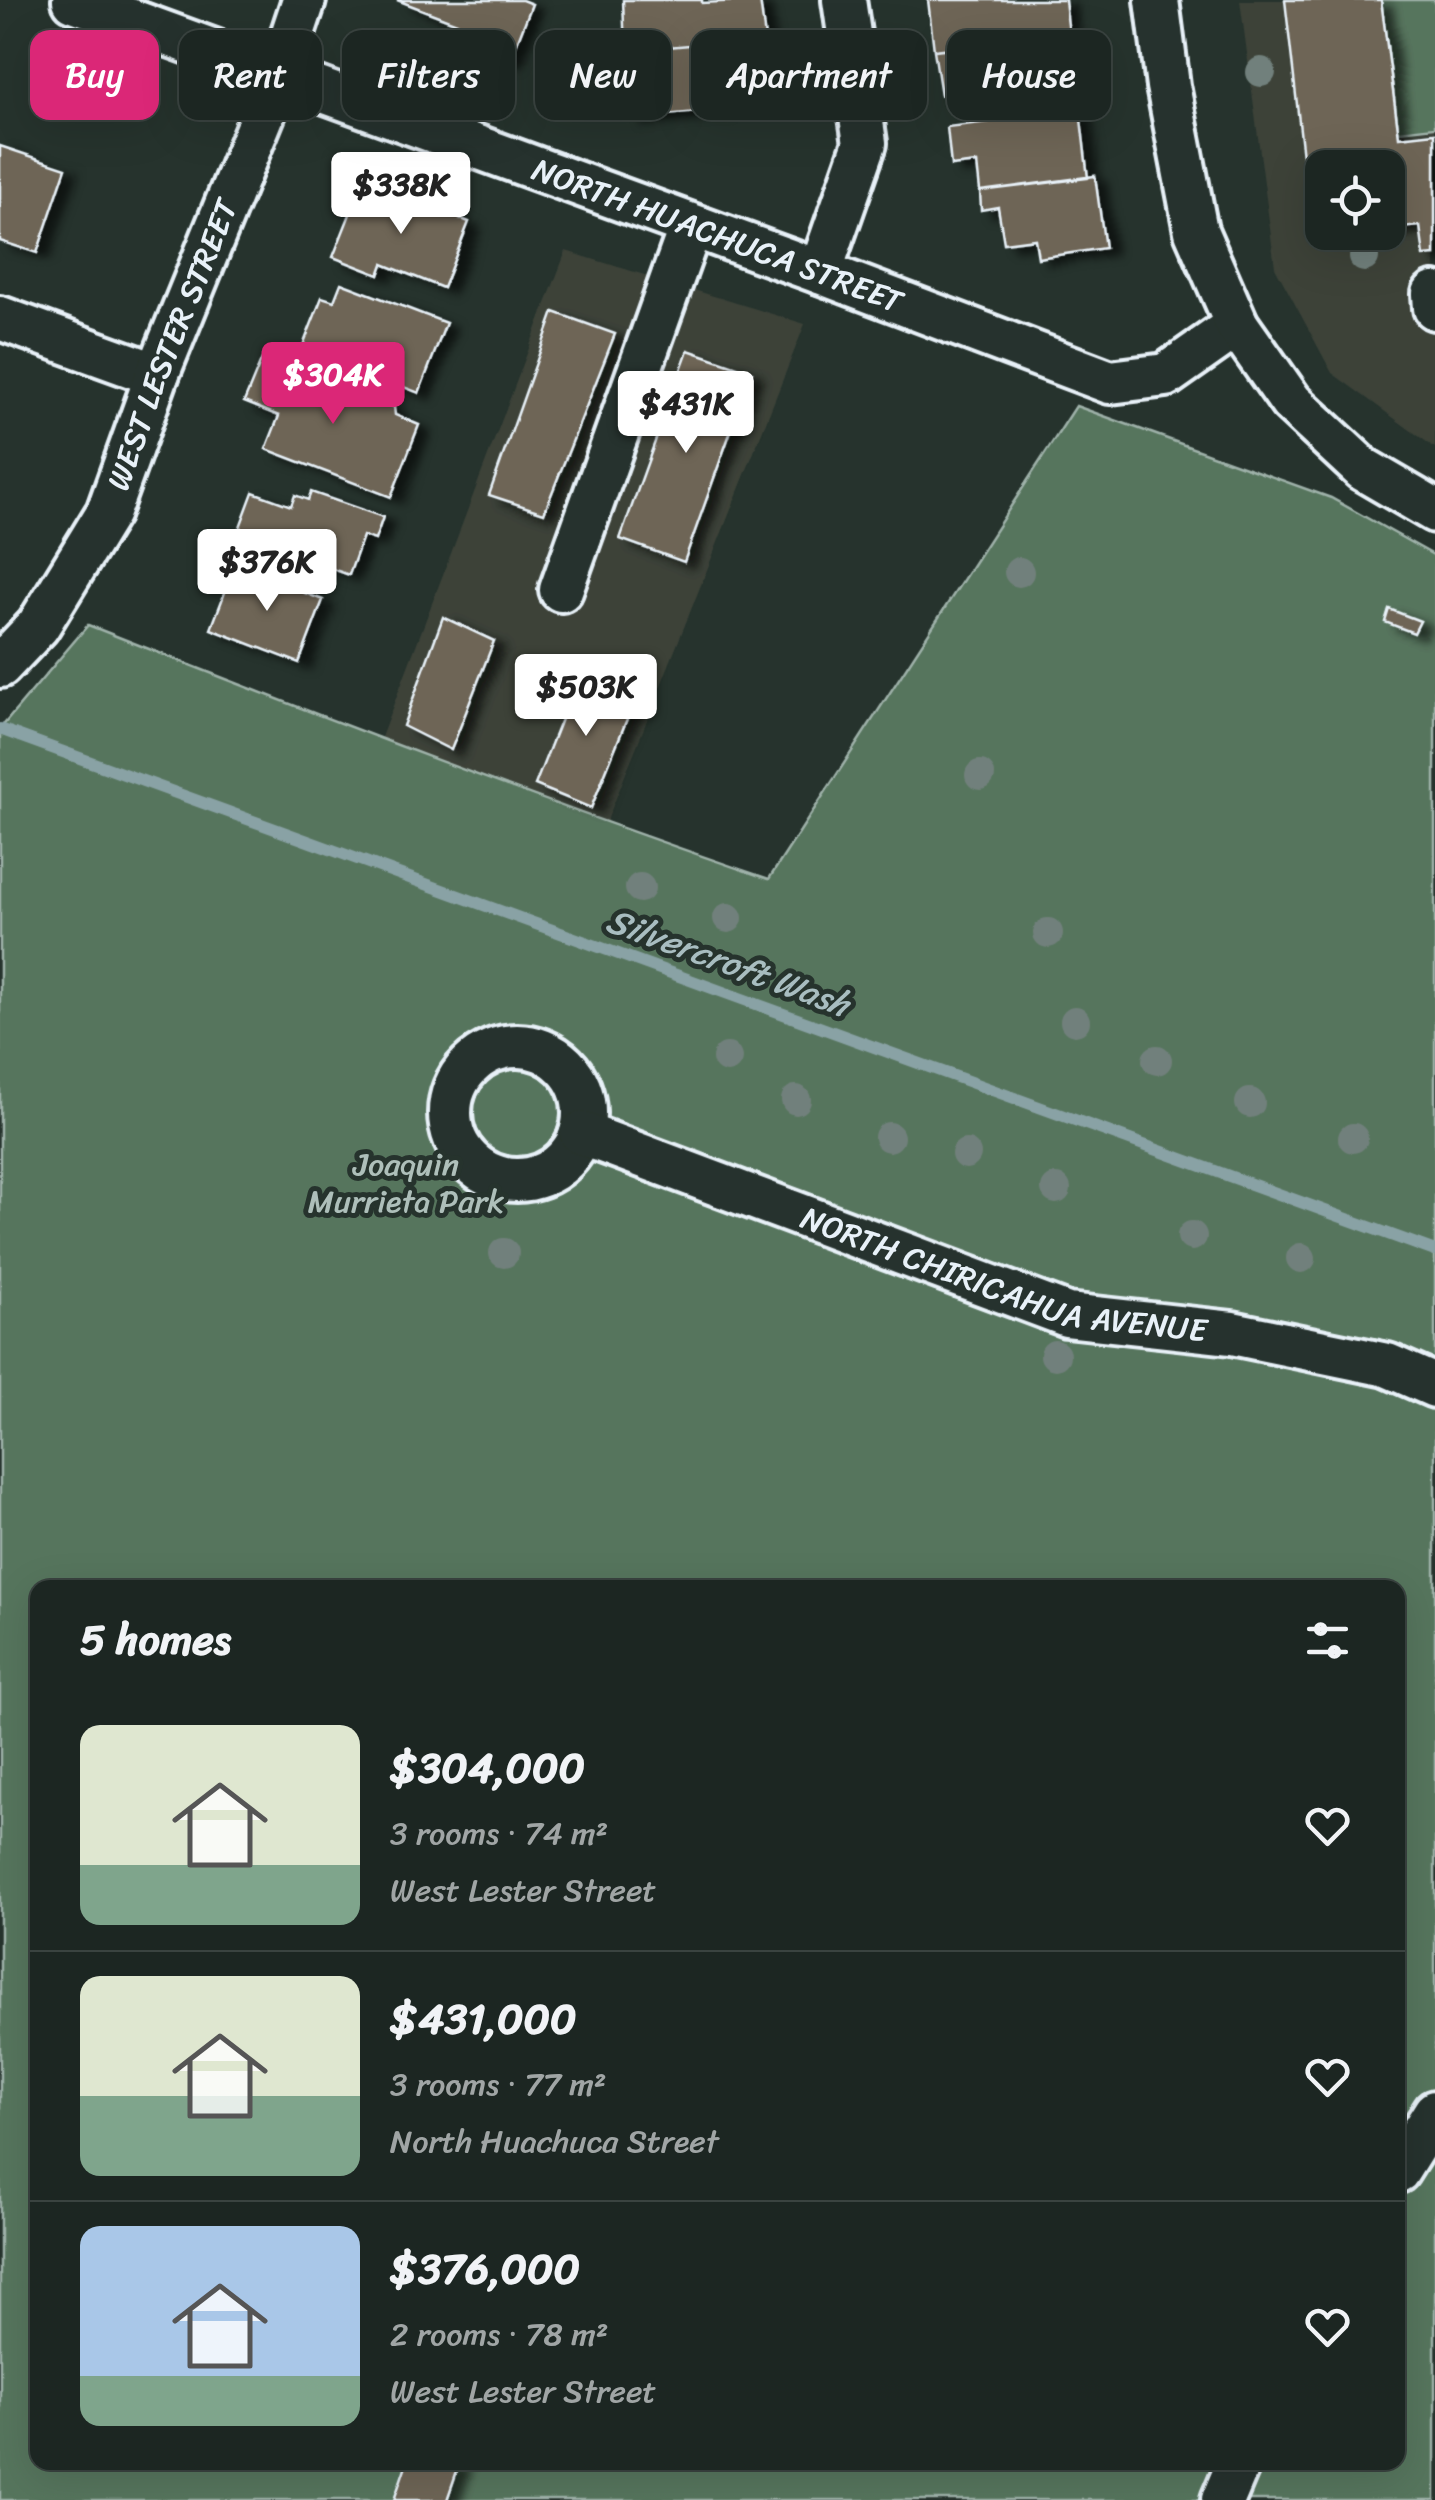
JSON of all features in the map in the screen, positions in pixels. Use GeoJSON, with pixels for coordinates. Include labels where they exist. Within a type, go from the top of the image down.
{"type":"FeatureCollection","features":[{"type":"Feature","properties":{"kind":"street","name":"NORTH HUACHUCA STREET"},"geometry":{"type":"LineString","coordinates":[[74,0],[179,38]]}},
{"type":"Feature","properties":{"kind":"street","name":"WEST LESTER STREET"},"geometry":{"type":"LineString","coordinates":[[294,30],[304,0]]}},
{"type":"Feature","properties":{"kind":"street"},"geometry":{"type":"LineString","coordinates":[[820,272],[864,142],[844,0]]}},
{"type":"Feature","properties":{"kind":"street"},"geometry":{"type":"LineString","coordinates":[[1157,0],[1168,86],[1196,231],[1237,324],[1291,402],[1363,470],[1435,510]]}},
{"type":"Feature","properties":{"kind":"street","name":"NORTH HUACHUCA STREET"},"geometry":{"type":"LineString","coordinates":[[322,91],[1110,382],[1166,375],[1237,324]]}},
{"type":"Feature","properties":{"kind":"street","name":"WEST LESTER STREET"},"geometry":{"type":"LineString","coordinates":[[0,666],[38,626],[108,512],[157,374],[261,120]]}},
{"type":"Feature","properties":{"kind":"street"},"geometry":{"type":"LineString","coordinates":[[561,590],[691,226]]}},
{"type":"Feature","properties":{"kind":"street"},"geometry":{"type":"LineString","coordinates":[[0,318],[157,374]]}},
{"type":"Feature","properties":{"kind":"street","name":"NORTH CHIRICAHUA AVENUE"},"geometry":{"type":"LineString","coordinates":[[581,1133],[1067,1315],[1232,1333],[1386,1366],[1435,1386]]}},
{"type":"Feature","properties":{"kind":"street"},"geometry":{"type":"LineString","coordinates":[[1405,2160],[1435,2112]]}},
{"type":"Feature","properties":{"kind":"street"},"geometry":{"type":"LineString","coordinates":[[1224,2500],[1237,2470]]}},
{"type":"Feature","properties":{"kind":"shaded area"},"geometry":{"type":"Polygon","coordinates":[[[1240,0],[1435,0],[1435,448],[1332,373],[1275,267],[1240,0]]]}},
{"type":"Feature","properties":{"kind":"shaded area"},"geometry":{"type":"Polygon","coordinates":[[[566,251],[805,324],[606,823],[380,740],[566,251]]]}},
{"type":"Feature","properties":{"kind":"green space"},"geometry":{"type":"Polygon","coordinates":[[[1381,0],[1435,0],[1435,127],[1399,131],[1381,0]]]}},
{"type":"Feature","properties":{"kind":"green space","name":"Joaquin Murrieta Park"},"geometry":{"type":"Polygon","coordinates":[[[1076,406],[1331,498],[1435,556],[1435,2500],[0,2500],[0,729],[88,625],[597,819],[769,879],[1076,406]]]}},
{"type":"Feature","properties":{"kind":"building"},"geometry":{"type":"Polygon","coordinates":[[[397,0],[522,0],[532,4],[515,48],[515,30],[454,30],[457,23],[397,0]]]}},
{"type":"Feature","properties":{"kind":"building"},"geometry":{"type":"Polygon","coordinates":[[[623,0],[760,0],[764,30],[691,30],[691,45],[671,47],[671,30],[624,30],[623,0]]]}},
{"type":"Feature","properties":{"kind":"building"},"geometry":{"type":"Polygon","coordinates":[[[928,0],[1065,0],[1069,30],[947,30],[947,48],[934,50],[928,0]]]}},
{"type":"Feature","properties":{"kind":"building"},"geometry":{"type":"Polygon","coordinates":[[[1285,0],[1381,0],[1399,137],[1435,133],[1435,255],[1424,256],[1420,226],[1405,227],[1405,150],[1305,150],[1305,174],[1285,0]]]}},
{"type":"Feature","properties":{"kind":"building"},"geometry":{"type":"Polygon","coordinates":[[[691,45],[691,113],[671,114],[671,47],[691,45]]]}},
{"type":"Feature","properties":{"kind":"building"},"geometry":{"type":"Polygon","coordinates":[[[947,48],[947,94],[941,95],[934,50],[947,48]]]}},
{"type":"Feature","properties":{"kind":"building"},"geometry":{"type":"Polygon","coordinates":[[[1005,120],[1081,120],[1088,178],[980,191],[977,163],[951,166],[947,127],[1005,120]]]}},
{"type":"Feature","properties":{"kind":"building"},"geometry":{"type":"Polygon","coordinates":[[[0,146],[66,168],[37,253],[0,241],[0,146]]]}},
{"type":"Feature","properties":{"kind":"building"},"geometry":{"type":"Polygon","coordinates":[[[1095,176],[1105,248],[1038,258],[1035,239],[1004,243],[998,207],[981,210],[980,191],[1095,176]]]}},
{"type":"Feature","properties":{"kind":"building"},"geometry":{"type":"Polygon","coordinates":[[[372,183],[469,222],[443,288],[383,264],[379,275],[333,257],[356,199],[365,202],[372,183]]]}},
{"type":"Feature","properties":{"kind":"building"},"geometry":{"type":"Polygon","coordinates":[[[341,283],[446,323],[419,393],[302,348],[322,297],[334,301],[341,283]]]}},
{"type":"Feature","properties":{"kind":"building"},"geometry":{"type":"Polygon","coordinates":[[[554,312],[615,334],[544,513],[489,495],[554,312]]]}},
{"type":"Feature","properties":{"kind":"building"},"geometry":{"type":"Polygon","coordinates":[[[688,350],[752,372],[684,562],[620,539],[688,350]]]}},
{"type":"Feature","properties":{"kind":"building"},"geometry":{"type":"Polygon","coordinates":[[[263,356],[394,407],[395,415],[419,425],[391,497],[266,449],[279,416],[244,402],[263,356]]]}},
{"type":"Feature","properties":{"kind":"building"},"geometry":{"type":"Polygon","coordinates":[[[253,492],[291,506],[295,495],[308,500],[311,492],[383,517],[375,540],[363,536],[349,575],[237,535],[253,492]]]}},
{"type":"Feature","properties":{"kind":"building"},"geometry":{"type":"Polygon","coordinates":[[[235,566],[323,600],[299,663],[211,629],[235,566]]]}},
{"type":"Feature","properties":{"kind":"building"},"geometry":{"type":"Polygon","coordinates":[[[1389,609],[1420,621],[1414,633],[1385,622],[1389,609]]]}},
{"type":"Feature","properties":{"kind":"building"},"geometry":{"type":"Polygon","coordinates":[[[443,617],[494,641],[451,750],[403,726],[443,617]]]}},
{"type":"Feature","properties":{"kind":"building"},"geometry":{"type":"Polygon","coordinates":[[[580,671],[637,694],[591,808],[535,785],[580,671]]]}},
{"type":"Feature","properties":{"kind":"building"},"geometry":{"type":"Polygon","coordinates":[[[404,2470],[457,2470],[447,2500],[394,2500],[404,2470]]]}},
{"type":"Feature","properties":{"kind":"waterway","name":"Silvercroft Wash"},"geometry":{"type":"LineString","coordinates":[[0,729],[1435,1251]]}}]}
